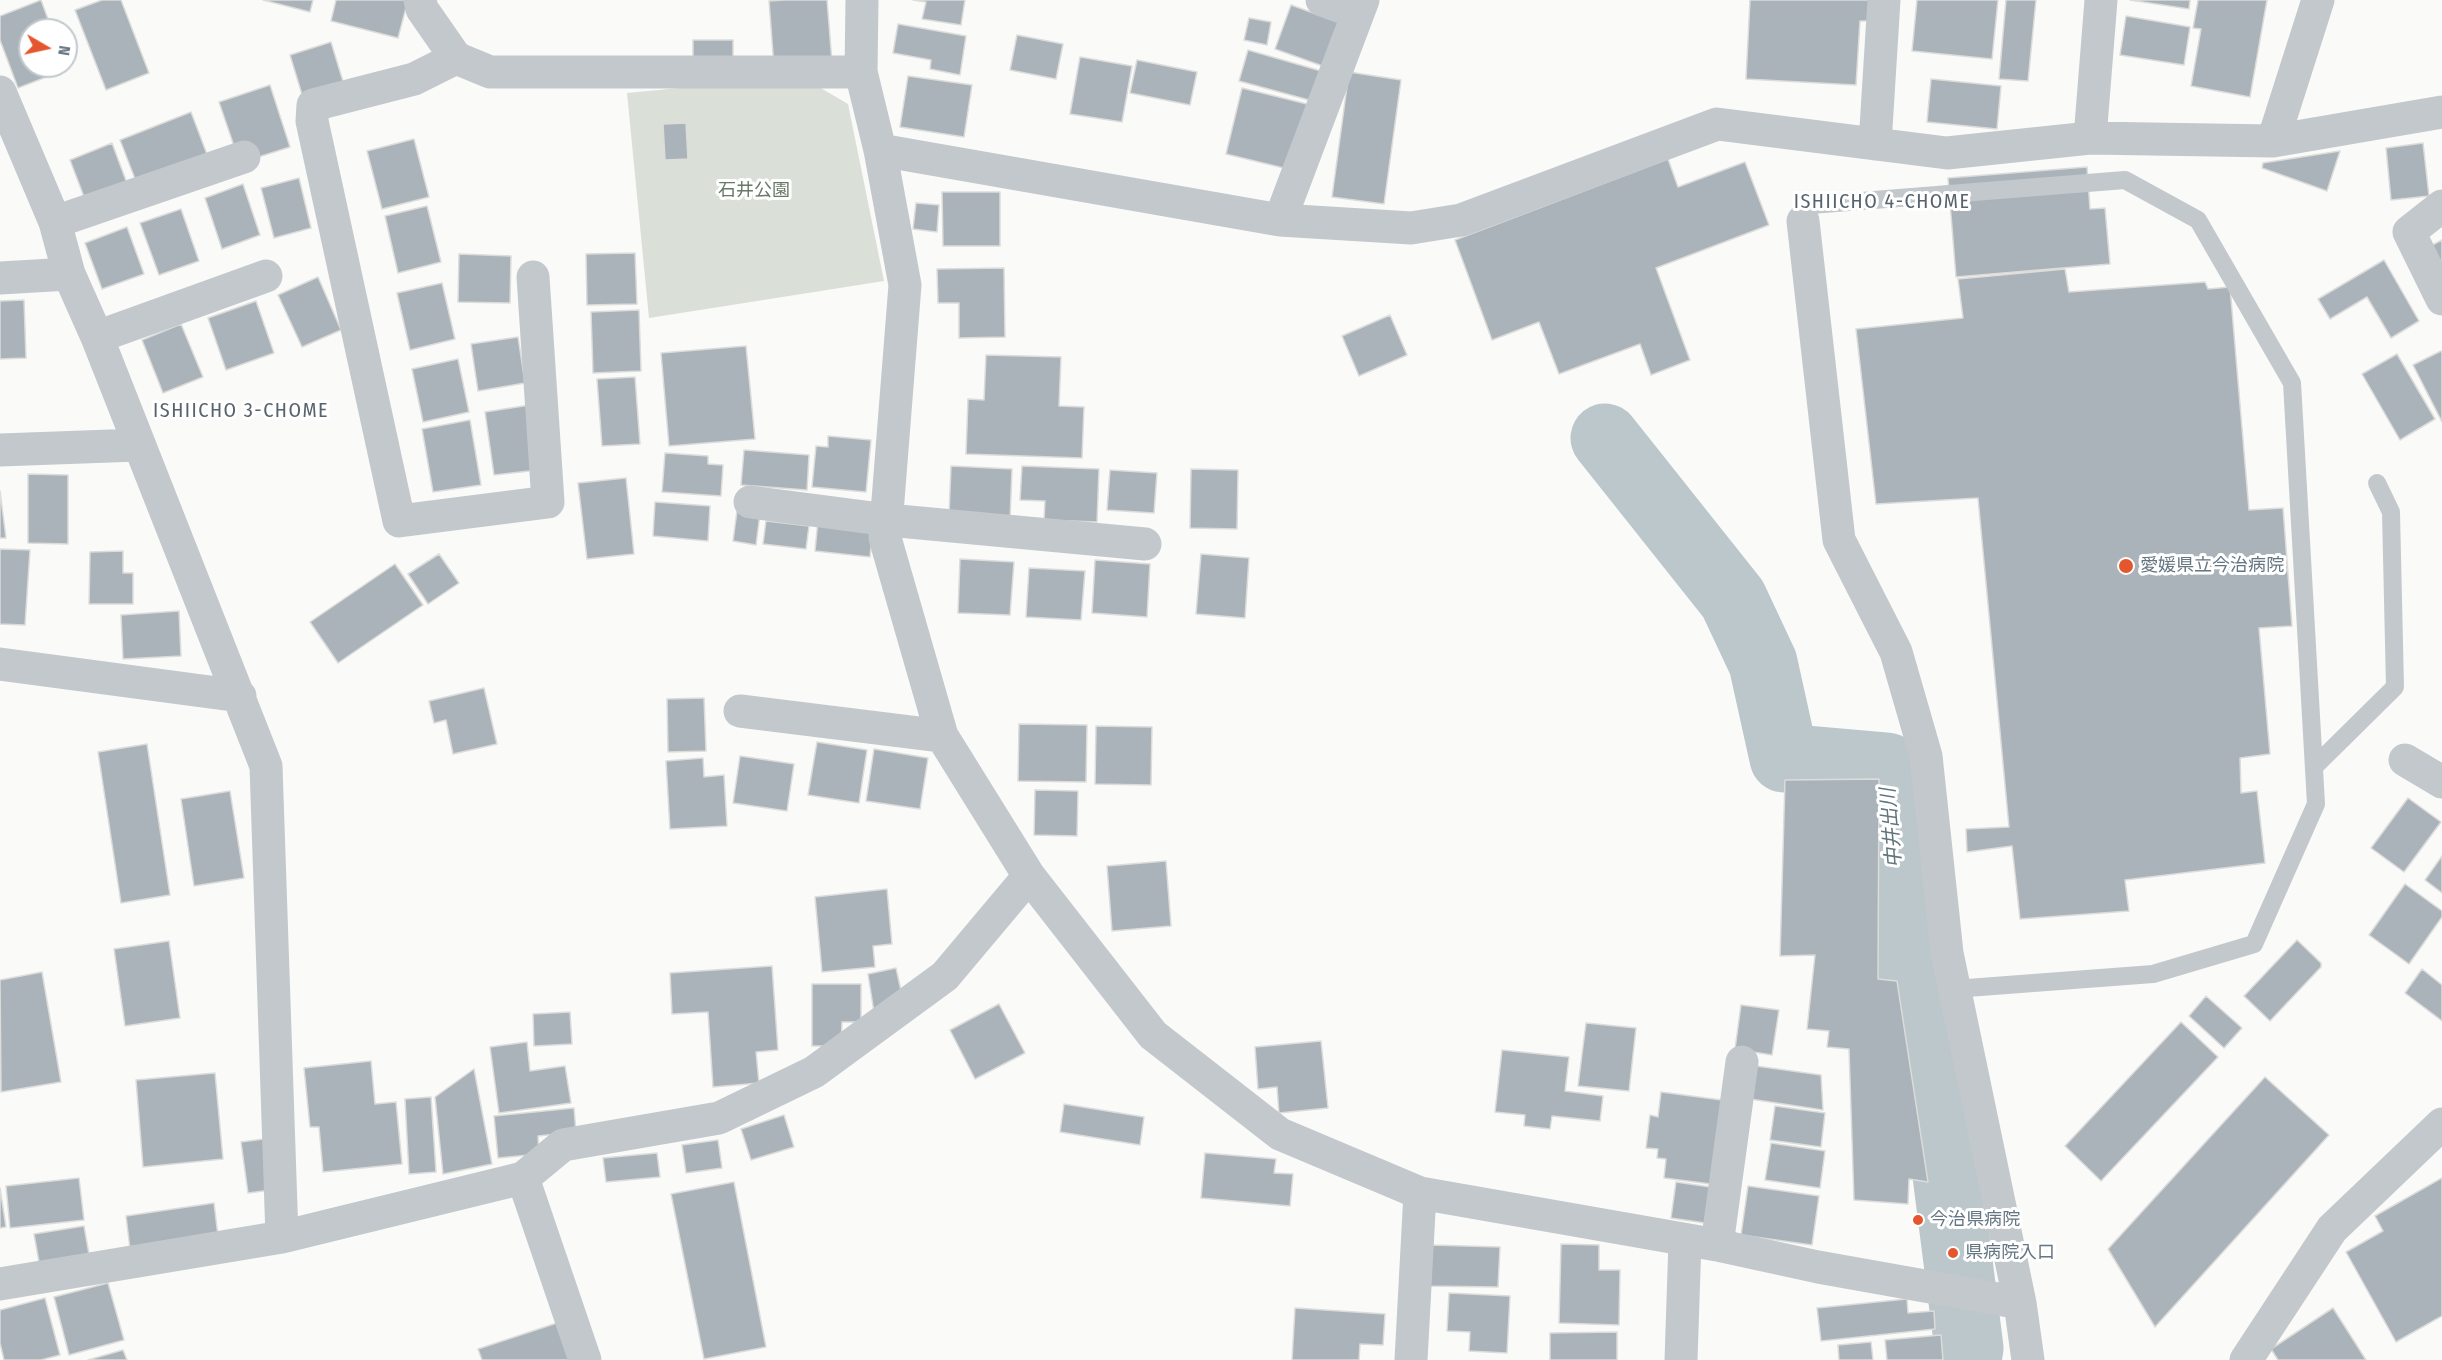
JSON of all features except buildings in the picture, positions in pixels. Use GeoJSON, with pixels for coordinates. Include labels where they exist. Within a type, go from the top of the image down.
{"type":"FeatureCollection","features":[{"type":"Feature","properties":{"kind":"street"},"geometry":{"type":"LineString","coordinates":[[420,0],[422,9],[456,58],[490,72],[861,72]]}},
{"type":"Feature","properties":{"kind":"street"},"geometry":{"type":"LineString","coordinates":[[862,0],[861,72],[880,150],[905,285],[885,538],[942,736],[1029,876],[1154,1035],[1280,1134],[1420,1193],[2020,1303]]}},
{"type":"Feature","properties":{"kind":"street"},"geometry":{"type":"LineString","coordinates":[[1280,220],[1360,7],[1322,0]]}},
{"type":"Feature","properties":{"kind":"street"},"geometry":{"type":"LineString","coordinates":[[1875,144],[1884,0]]}},
{"type":"Feature","properties":{"kind":"street"},"geometry":{"type":"LineString","coordinates":[[2090,138],[2101,0]]}},
{"type":"Feature","properties":{"kind":"street"},"geometry":{"type":"LineString","coordinates":[[2273,141],[2318,0]]}},
{"type":"Feature","properties":{"kind":"street"},"geometry":{"type":"LineString","coordinates":[[456,58],[414,79],[313,105],[312,121],[399,520],[548,502],[533,278]]}},
{"type":"Feature","properties":{"kind":"street"},"geometry":{"type":"LineString","coordinates":[[0,92],[55,222],[69,274],[97,337],[266,766],[282,1236]]}},
{"type":"Feature","properties":{"kind":"street"},"geometry":{"type":"LineString","coordinates":[[880,150],[1280,220],[1411,228],[1461,220],[1717,124],[1947,153],[2090,138],[2273,141],[2442,112]]}},
{"type":"Feature","properties":{"kind":"street"},"geometry":{"type":"LineString","coordinates":[[55,222],[244,158]]}},
{"type":"Feature","properties":{"kind":"street"},"geometry":{"type":"LineString","coordinates":[[2442,206],[2409,232],[2442,299]]}},
{"type":"Feature","properties":{"kind":"street"},"geometry":{"type":"LineString","coordinates":[[1803,221],[1839,540],[1896,652],[1926,756],[1947,953],[2020,1303],[2028,1360]]}},
{"type":"Feature","properties":{"kind":"street"},"geometry":{"type":"LineString","coordinates":[[0,278],[69,274]]}},
{"type":"Feature","properties":{"kind":"street"},"geometry":{"type":"LineString","coordinates":[[97,337],[266,276]]}},
{"type":"Feature","properties":{"kind":"street"},"geometry":{"type":"LineString","coordinates":[[0,450],[138,445]]}},
{"type":"Feature","properties":{"kind":"street"},"geometry":{"type":"LineString","coordinates":[[750,502],[888,520],[1145,544]]}},
{"type":"Feature","properties":{"kind":"street"},"geometry":{"type":"LineString","coordinates":[[0,664],[240,696]]}},
{"type":"Feature","properties":{"kind":"street"},"geometry":{"type":"LineString","coordinates":[[740,711],[942,736]]}},
{"type":"Feature","properties":{"kind":"street"},"geometry":{"type":"LineString","coordinates":[[2404,760],[2442,782]]}},
{"type":"Feature","properties":{"kind":"street"},"geometry":{"type":"LineString","coordinates":[[0,1284],[282,1236],[523,1178],[563,1145],[719,1118],[814,1072],[945,976],[1029,876]]}},
{"type":"Feature","properties":{"kind":"street"},"geometry":{"type":"LineString","coordinates":[[1681,1360],[1701,1243],[1742,1062]]}},
{"type":"Feature","properties":{"kind":"street"},"geometry":{"type":"LineString","coordinates":[[2246,1360],[2332,1229],[2442,1124]]}},
{"type":"Feature","properties":{"kind":"street"},"geometry":{"type":"LineString","coordinates":[[523,1178],[585,1360]]}},
{"type":"Feature","properties":{"kind":"street"},"geometry":{"type":"LineString","coordinates":[[1411,1360],[1420,1193]]}},
{"type":"Feature","properties":{"kind":"lane"},"geometry":{"type":"LineString","coordinates":[[1803,221],[1811,205],[2125,180],[2198,220],[2292,383],[2316,804],[2254,944],[2153,974],[1954,989]]}},
{"type":"Feature","properties":{"kind":"lane"},"geometry":{"type":"LineString","coordinates":[[2314,767],[2395,687],[2391,512],[2377,483]]}},
{"type":"Feature","properties":{"kind":"green space","name":"石井公園"},"geometry":{"type":"Polygon","coordinates":[[[786,78],[819,87],[848,104],[884,281],[649,318],[627,93],[786,78]]]}},
{"type":"Feature","properties":{"kind":"waterway","name":"中井出川"},"geometry":{"type":"LineString","coordinates":[[1605,438],[1733,599],[1763,663],[1784,758],[1887,767],[1904,967],[1937,1097],[1969,1348],[1967,1360]]}},
{"type":"Feature","properties":{"kind":"place","name":"愛媛県立今治病院"},"geometry":{"type":"Point","coordinates":[2126,566]}},
{"type":"Feature","properties":{"kind":"place","name":"今治県病院"},"geometry":{"type":"Point","coordinates":[1918,1220]}},
{"type":"Feature","properties":{"kind":"place","name":"県病院入口"},"geometry":{"type":"Point","coordinates":[1953,1253]}},
{"type":"Feature","properties":{"kind":"district","name":"ISHIICHO 4-CHOME"},"geometry":{"type":"Point","coordinates":[1882,202]}},
{"type":"Feature","properties":{"kind":"district","name":"ISHIICHO 3-CHOME"},"geometry":{"type":"Point","coordinates":[241,411]}}]}
